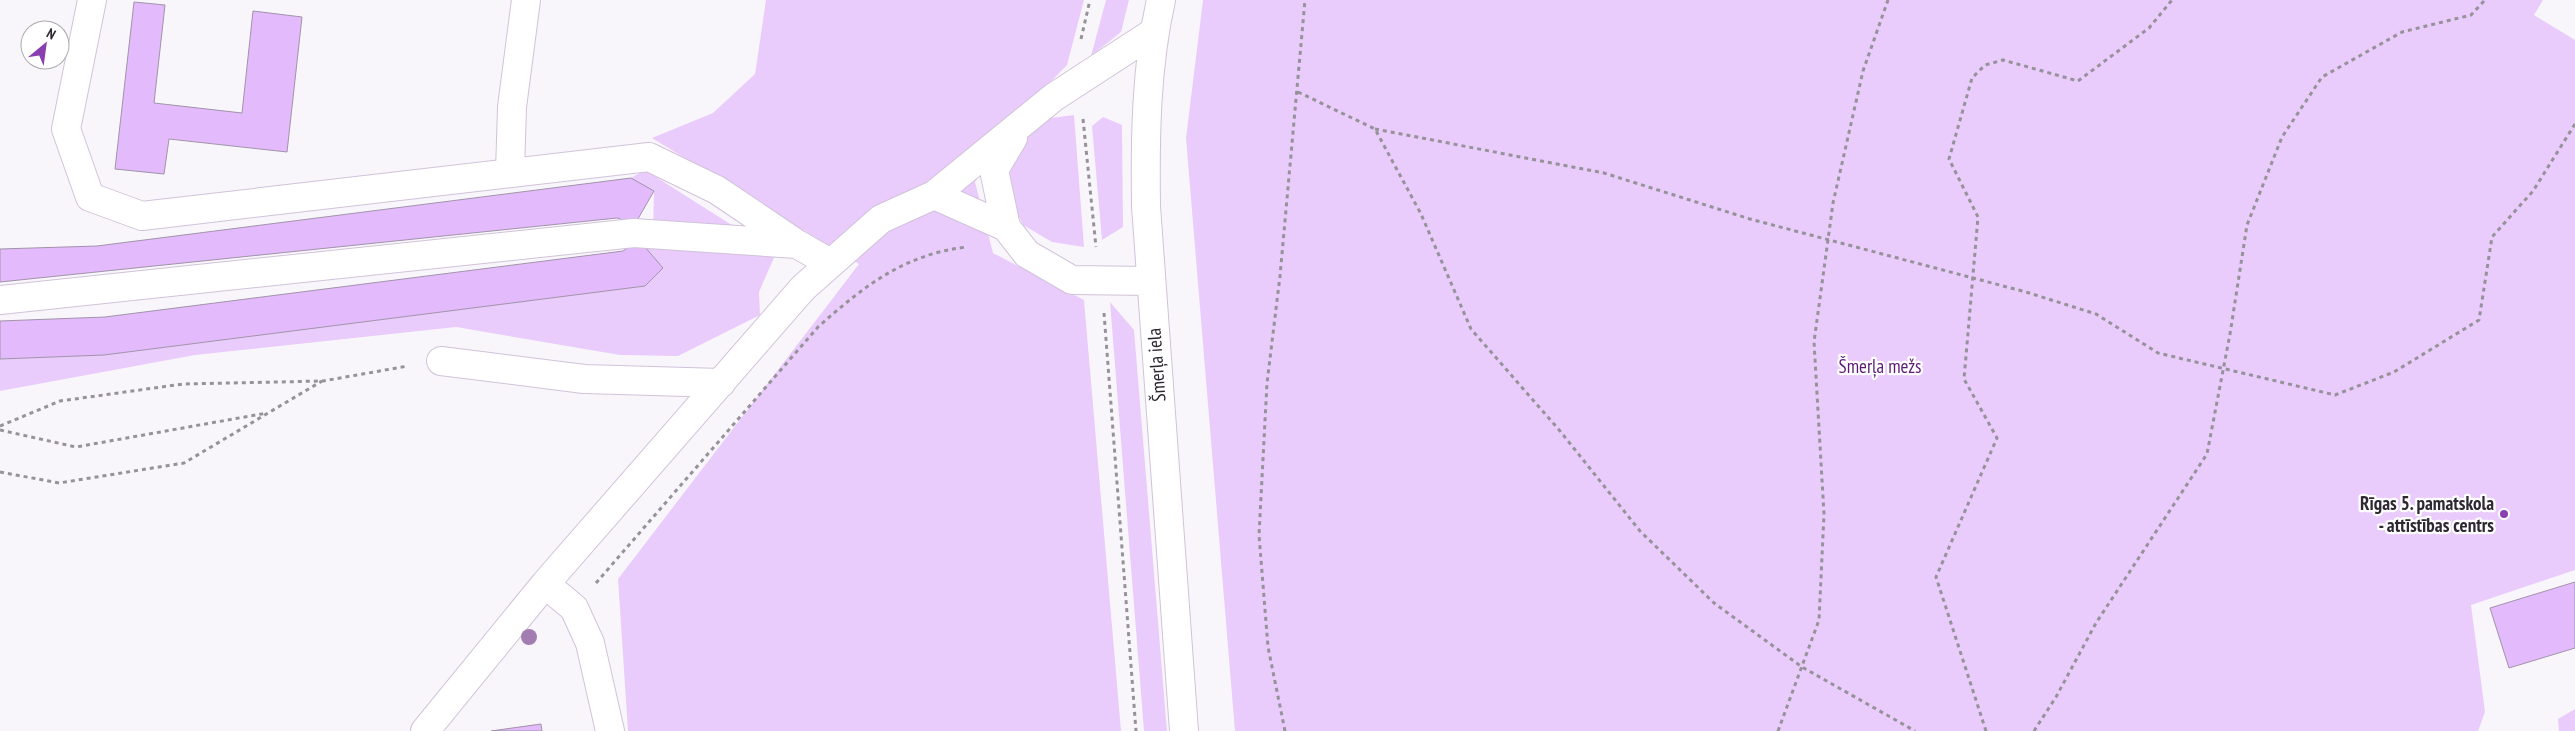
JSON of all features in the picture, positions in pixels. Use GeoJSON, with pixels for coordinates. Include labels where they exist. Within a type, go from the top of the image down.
{"type":"FeatureCollection","features":[{"type":"Feature","properties":{"kind":"street"},"geometry":{"type":"LineString","coordinates":[[92,0],[66,129],[90,197],[142,216],[648,157],[717,190],[797,244],[830,263]]}},
{"type":"Feature","properties":{"kind":"street"},"geometry":{"type":"LineString","coordinates":[[510,172],[512,107],[526,0]]}},
{"type":"Feature","properties":{"kind":"street","name":"Šmerļa iela"},"geometry":{"type":"LineString","coordinates":[[1161,0],[1154,32],[1145,133],[1146,206],[1184,731]]}},
{"type":"Feature","properties":{"kind":"street"},"geometry":{"type":"LineString","coordinates":[[425,731],[545,584],[803,288],[881,219],[934,195],[1021,124],[1077,83],[1154,32]]}},
{"type":"Feature","properties":{"kind":"street"},"geometry":{"type":"LineString","coordinates":[[1021,124],[994,170],[1006,227],[1027,254],[1072,280],[1150,281]]}},
{"type":"Feature","properties":{"kind":"street"},"geometry":{"type":"LineString","coordinates":[[934,195],[1006,227]]}},
{"type":"Feature","properties":{"kind":"street"},"geometry":{"type":"LineString","coordinates":[[0,300],[634,233],[797,244]]}},
{"type":"Feature","properties":{"kind":"street"},"geometry":{"type":"LineString","coordinates":[[441,361],[584,379],[721,384]]}},
{"type":"Feature","properties":{"kind":"street"},"geometry":{"type":"LineString","coordinates":[[545,584],[574,608],[590,643],[610,731]]}},
{"type":"Feature","properties":{"kind":"path"},"geometry":{"type":"LineString","coordinates":[[1285,731],[1268,647],[1260,535],[1267,382],[1298,92],[1305,0]]}},
{"type":"Feature","properties":{"kind":"path"},"geometry":{"type":"LineString","coordinates":[[1778,731],[1819,620],[1824,514],[1814,342],[1833,203],[1863,71],[1888,0]]}},
{"type":"Feature","properties":{"kind":"path"},"geometry":{"type":"LineString","coordinates":[[1986,731],[1936,577],[1997,438],[1964,379],[1978,217],[1949,159],[1972,78],[1985,65],[2003,60],[2078,81],[2149,28],[2172,0]]}},
{"type":"Feature","properties":{"kind":"path"},"geometry":{"type":"LineString","coordinates":[[2034,731],[2056,698],[2096,623],[2208,454],[2247,225],[2282,138],[2322,77],[2402,32],[2471,15],[2485,0]]}},
{"type":"Feature","properties":{"kind":"path"},"geometry":{"type":"LineString","coordinates":[[1077,83],[1102,280],[1136,731]]}},
{"type":"Feature","properties":{"kind":"path"},"geometry":{"type":"LineString","coordinates":[[1298,92],[1375,129],[1604,173],[1750,219],[1973,277],[2096,314],[2158,353],[2223,370],[2335,395],[2394,372],[2478,320],[2492,236],[2533,191],[2575,124]]}},
{"type":"Feature","properties":{"kind":"path"},"geometry":{"type":"LineString","coordinates":[[1375,129],[1421,214],[1471,329],[1560,431],[1640,531],[1714,603],[1802,667],[1915,731]]}},
{"type":"Feature","properties":{"kind":"path"},"geometry":{"type":"LineString","coordinates":[[574,608],[818,326],[858,291],[901,264],[948,249],[972,246]]}},
{"type":"Feature","properties":{"kind":"path"},"geometry":{"type":"LineString","coordinates":[[0,428],[60,401],[183,384],[323,381],[441,361]]}},
{"type":"Feature","properties":{"kind":"path"},"geometry":{"type":"LineString","coordinates":[[0,472],[59,483],[184,463],[323,381]]}},
{"type":"Feature","properties":{"kind":"path"},"geometry":{"type":"LineString","coordinates":[[0,428],[76,447],[270,412]]}},
{"type":"Feature","properties":{"kind":"green space"},"geometry":{"type":"Polygon","coordinates":[[[766,0],[1084,0],[1067,65],[1011,122],[975,182],[993,253],[1084,300],[1121,731],[628,731],[618,579],[859,264],[652,138],[713,113],[755,74],[766,0]]]}},
{"type":"Feature","properties":{"kind":"green space"},"geometry":{"type":"Polygon","coordinates":[[[1106,0],[1129,0],[1121,32],[1091,56],[1106,0]]]}},
{"type":"Feature","properties":{"kind":"green space","name":"Šmerļa mežs"},"geometry":{"type":"Polygon","coordinates":[[[1203,0],[2543,0],[2534,15],[2575,40],[2575,570],[2471,605],[2485,712],[2478,731],[1235,731],[1186,138],[1203,0]]]}},
{"type":"Feature","properties":{"kind":"green space"},"geometry":{"type":"Polygon","coordinates":[[[1074,115],[1084,247],[1052,242],[1023,225],[1011,200],[1007,172],[1027,138],[1051,118],[1074,115]]]}},
{"type":"Feature","properties":{"kind":"green space"},"geometry":{"type":"Polygon","coordinates":[[[1103,117],[1122,125],[1123,227],[1102,240],[1092,126],[1103,117]]]}},
{"type":"Feature","properties":{"kind":"green space"},"geometry":{"type":"Polygon","coordinates":[[[645,170],[776,253],[759,292],[760,315],[678,356],[620,355],[456,327],[195,355],[0,391],[0,359],[104,355],[645,286],[663,268],[639,240],[653,234],[654,192],[631,178],[645,170]]]}},
{"type":"Feature","properties":{"kind":"green space"},"geometry":{"type":"Polygon","coordinates":[[[1110,302],[1134,330],[1167,731],[1144,731],[1110,302]]]}},
{"type":"Feature","properties":{"kind":"green space"},"geometry":{"type":"Polygon","coordinates":[[[2575,709],[2575,731],[2559,731],[2558,719],[2575,709]]]}},
{"type":"Feature","properties":{"kind":"building"},"geometry":{"type":"Polygon","coordinates":[[[134,2],[165,5],[154,103],[242,113],[253,11],[302,17],[287,152],[169,139],[164,174],[115,169],[134,2]]]}},
{"type":"Feature","properties":{"kind":"building"},"geometry":{"type":"Polygon","coordinates":[[[631,178],[654,191],[635,224],[617,218],[0,282],[0,249],[97,246],[631,178]]]}},
{"type":"Feature","properties":{"kind":"building"},"geometry":{"type":"Polygon","coordinates":[[[639,240],[663,268],[645,286],[104,355],[0,359],[0,321],[105,317],[623,251],[639,240]]]}},
{"type":"Feature","properties":{"kind":"building"},"geometry":{"type":"Polygon","coordinates":[[[2575,582],[2575,648],[2509,668],[2490,608],[2575,582]]]}},
{"type":"Feature","properties":{"kind":"building"},"geometry":{"type":"Polygon","coordinates":[[[541,724],[542,731],[491,731],[541,724]]]}},
{"type":"Feature","properties":{"kind":"place","name":"Rīgas 5. pamatskola - attīstības centrs"},"geometry":{"type":"Point","coordinates":[2504,514]}}]}
